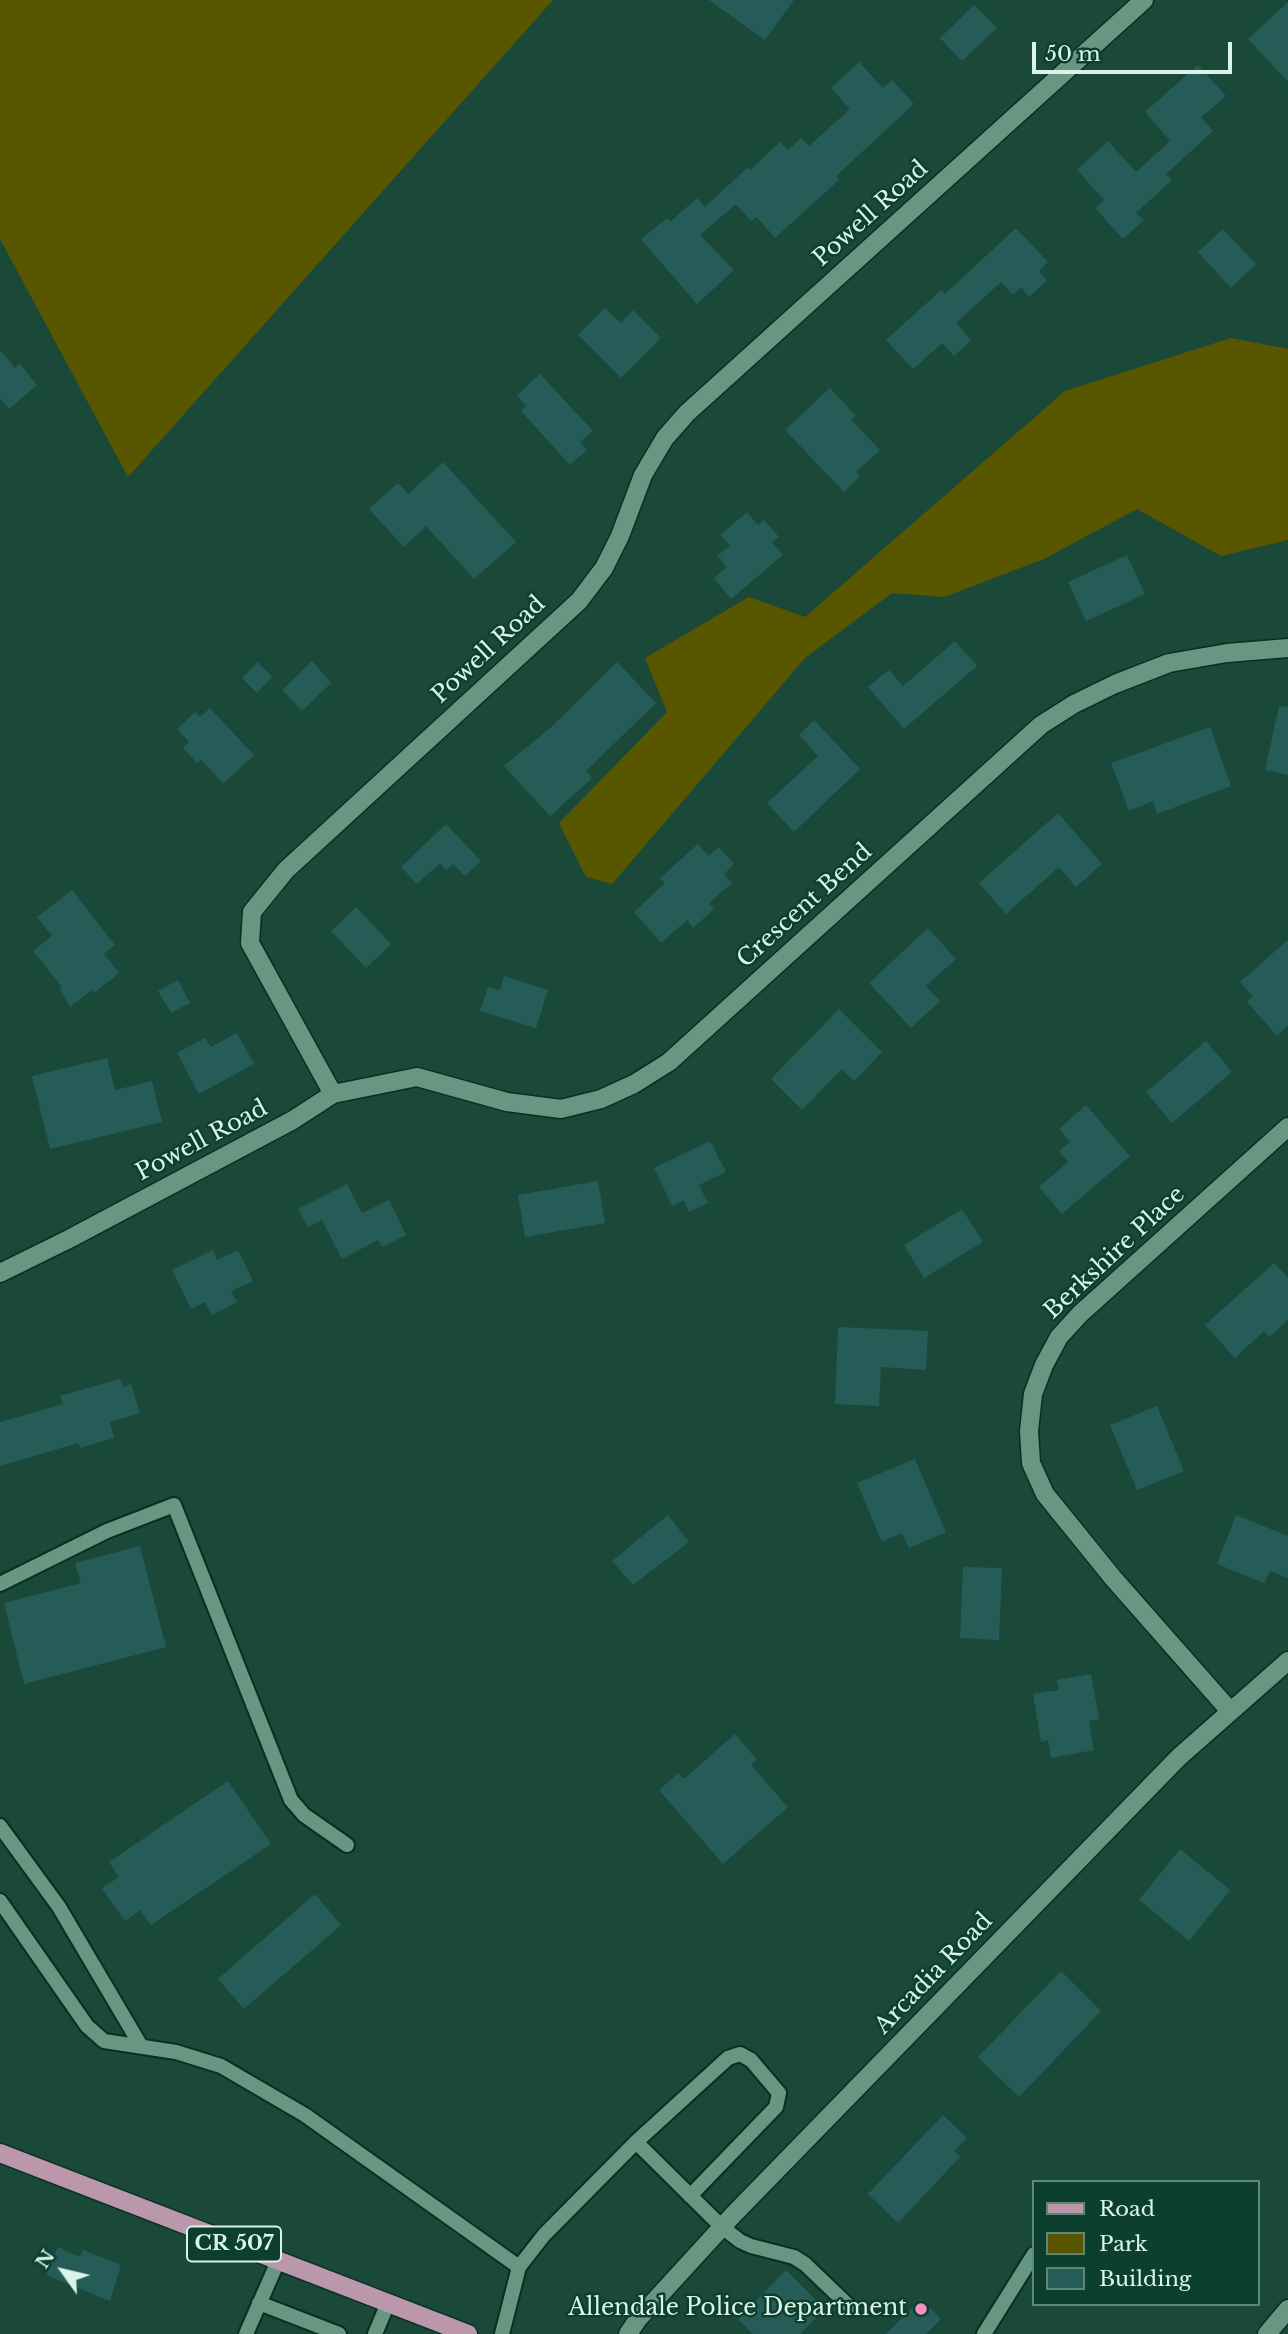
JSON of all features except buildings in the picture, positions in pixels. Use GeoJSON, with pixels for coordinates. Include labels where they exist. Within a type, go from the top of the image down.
{"type":"FeatureCollection","features":[{"type":"Feature","properties":{"kind":"main road","name":"CR 507"},"geometry":{"type":"LineString","coordinates":[[0,2153],[468,2334]]}},
{"type":"Feature","properties":{"kind":"street","name":"Powell Road"},"geometry":{"type":"LineString","coordinates":[[0,1273],[293,1120],[332,1094],[250,943],[252,912],[286,870],[579,601],[604,568],[620,536],[643,475],[665,438],[687,413],[1143,0]]}},
{"type":"Feature","properties":{"kind":"street","name":"Crescent Bend"},"geometry":{"type":"LineString","coordinates":[[332,1094],[417,1077],[506,1102],[561,1109],[601,1099],[634,1084],[669,1062],[1041,725],[1074,704],[1115,684],[1169,663],[1227,653],[1288,648]]}},
{"type":"Feature","properties":{"kind":"street","name":"Berkshire Place"},"geometry":{"type":"LineString","coordinates":[[1230,1711],[1113,1578],[1045,1494],[1031,1463],[1029,1431],[1033,1394],[1059,1337],[1080,1314],[1288,1127]]}},
{"type":"Feature","properties":{"kind":"street","name":"Arcadia Road"},"geometry":{"type":"LineString","coordinates":[[628,2334],[638,2319],[722,2227],[1179,1757],[1288,1661]]}},
{"type":"Feature","properties":{"kind":"street"},"geometry":{"type":"LineString","coordinates":[[1268,2334],[1288,2309]]}},
{"type":"Feature","properties":{"kind":"lane"},"geometry":{"type":"LineString","coordinates":[[0,1584],[107,1531],[174,1505],[291,1800],[304,1815],[348,1845]]}},
{"type":"Feature","properties":{"kind":"lane"},"geometry":{"type":"LineString","coordinates":[[0,1826],[59,1907],[141,2046]]}},
{"type":"Feature","properties":{"kind":"lane"},"geometry":{"type":"LineString","coordinates":[[0,1901],[87,2026],[104,2041],[176,2052],[221,2066],[305,2115],[519,2267]]}},
{"type":"Feature","properties":{"kind":"lane"},"geometry":{"type":"LineString","coordinates":[[502,2334],[519,2267],[544,2235],[636,2142],[729,2058],[740,2054],[751,2060],[779,2093],[776,2107],[690,2196]]}},
{"type":"Feature","properties":{"kind":"lane"},"geometry":{"type":"LineString","coordinates":[[636,2142],[722,2227],[751,2246],[786,2255],[805,2264],[852,2309]]}},
{"type":"Feature","properties":{"kind":"lane"},"geometry":{"type":"LineString","coordinates":[[984,2334],[1032,2257]]}},
{"type":"Feature","properties":{"kind":"lane"},"geometry":{"type":"LineString","coordinates":[[246,2334],[278,2261]]}},
{"type":"Feature","properties":{"kind":"lane"},"geometry":{"type":"LineString","coordinates":[[259,2303],[339,2334]]}},
{"type":"Feature","properties":{"kind":"lane"},"geometry":{"type":"LineString","coordinates":[[375,2334],[388,2303]]}},
{"type":"Feature","properties":{"kind":"green space"},"geometry":{"type":"Polygon","coordinates":[[[0,0],[553,0],[128,477],[0,239],[0,0]]]}},
{"type":"Feature","properties":{"kind":"green space"},"geometry":{"type":"Polygon","coordinates":[[[1231,338],[1288,349],[1288,540],[1221,556],[1137,509],[1044,559],[944,597],[892,593],[805,658],[612,884],[586,877],[559,823],[667,712],[645,658],[749,597],[805,617],[1065,391],[1231,338]]]}},
{"type":"Feature","properties":{"kind":"place","name":"Allendale Police Department"},"geometry":{"type":"Point","coordinates":[921,2309]}}]}
